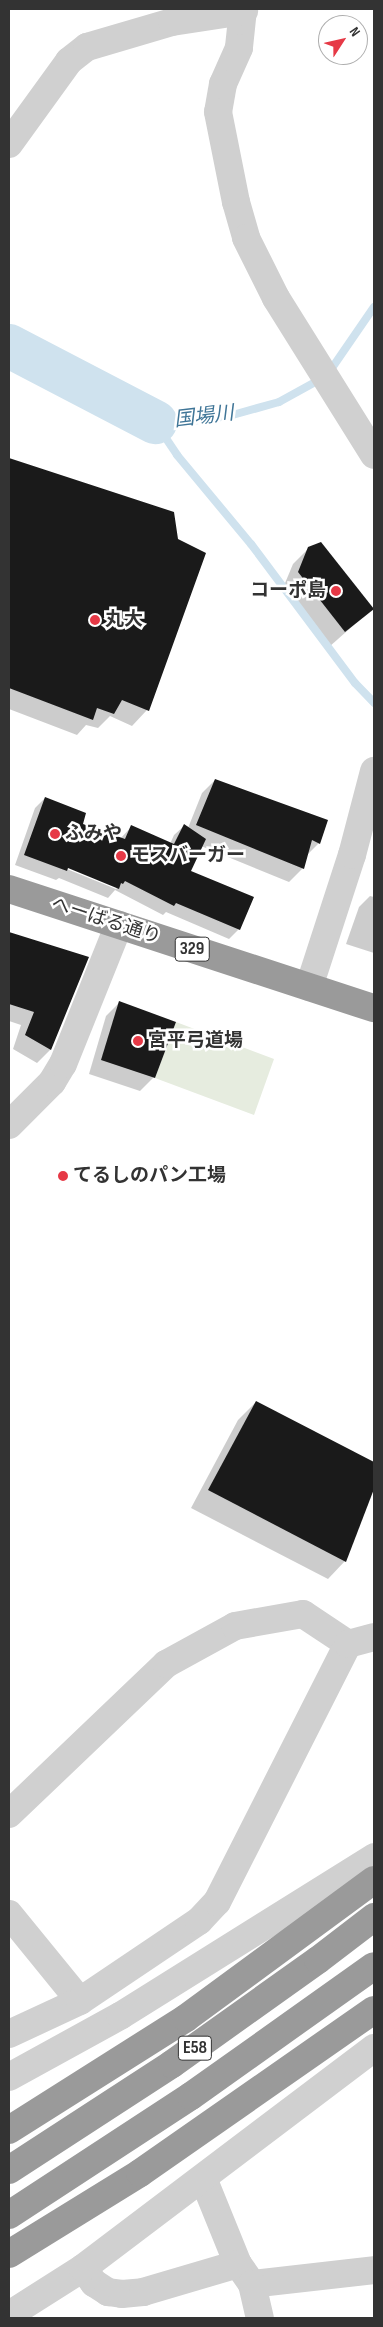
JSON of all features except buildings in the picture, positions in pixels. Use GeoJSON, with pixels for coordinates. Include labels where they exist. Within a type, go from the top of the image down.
{"type":"FeatureCollection","features":[{"type":"Feature","properties":{"kind":"highway","name":"へーばる通り"},"geometry":{"type":"LineString","coordinates":[[9,889],[374,1008]]}},
{"type":"Feature","properties":{"kind":"highway"},"geometry":{"type":"LineString","coordinates":[[9,2130],[186,2018],[374,1880]]}},
{"type":"Feature","properties":{"kind":"highway","name":"E58"},"geometry":{"type":"LineString","coordinates":[[9,2170],[172,2064],[318,1960],[374,1917]]}},
{"type":"Feature","properties":{"kind":"highway","name":"E58"},"geometry":{"type":"LineString","coordinates":[[9,2215],[191,2096],[374,1966]]}},
{"type":"Feature","properties":{"kind":"highway"},"geometry":{"type":"LineString","coordinates":[[9,2254],[140,2173],[326,2046],[374,2010]]}},
{"type":"Feature","properties":{"kind":"street"},"geometry":{"type":"LineString","coordinates":[[9,144],[69,61],[87,47],[172,22],[243,10],[239,48],[223,84],[218,112],[243,229],[276,298],[374,455]]}},
{"type":"Feature","properties":{"kind":"street"},"geometry":{"type":"LineString","coordinates":[[309,987],[352,855],[374,773]]}},
{"type":"Feature","properties":{"kind":"street"},"geometry":{"type":"LineString","coordinates":[[9,1125],[52,1082],[63,1064],[120,925]]}},
{"type":"Feature","properties":{"kind":"street"},"geometry":{"type":"LineString","coordinates":[[9,1814],[166,1664],[235,1626],[303,1614],[348,1644]]}},
{"type":"Feature","properties":{"kind":"street"},"geometry":{"type":"LineString","coordinates":[[9,2034],[80,2001],[198,1921],[217,1902],[348,1644],[374,1636]]}},
{"type":"Feature","properties":{"kind":"street"},"geometry":{"type":"LineString","coordinates":[[9,2078],[120,2016],[374,1858]]}},
{"type":"Feature","properties":{"kind":"street"},"geometry":{"type":"LineString","coordinates":[[9,1914],[80,2001]]}},
{"type":"Feature","properties":{"kind":"street"},"geometry":{"type":"LineString","coordinates":[[9,2315],[84,2268],[374,2048]]}},
{"type":"Feature","properties":{"kind":"street"},"geometry":{"type":"LineString","coordinates":[[203,2178],[245,2274],[260,2318]]}},
{"type":"Feature","properties":{"kind":"street"},"geometry":{"type":"LineString","coordinates":[[84,2268],[94,2283],[108,2292],[122,2294],[245,2274],[374,2270]]}},
{"type":"Feature","properties":{"kind":"shaded area"},"geometry":{"type":"Polygon","coordinates":[[[176,1022],[274,1059],[254,1115],[155,1078],[176,1022]]]}},
{"type":"Feature","properties":{"kind":"waterway","name":"国場川"},"geometry":{"type":"LineString","coordinates":[[155,422],[184,422],[229,416],[279,402],[317,381],[332,368],[374,307]]}},
{"type":"Feature","properties":{"kind":"waterway","name":"国場川"},"geometry":{"type":"LineString","coordinates":[[9,346],[155,422]]}},
{"type":"Feature","properties":{"kind":"waterway"},"geometry":{"type":"LineString","coordinates":[[155,422],[177,455],[251,544],[355,683],[374,703]]}},
{"type":"Feature","properties":{"kind":"place","name":"コーポ島"},"geometry":{"type":"Point","coordinates":[336,591]}},
{"type":"Feature","properties":{"kind":"place","name":"丸大"},"geometry":{"type":"Point","coordinates":[95,620]}},
{"type":"Feature","properties":{"kind":"place","name":"ふみや"},"geometry":{"type":"Point","coordinates":[55,834]}},
{"type":"Feature","properties":{"kind":"place","name":"モスバーガー"},"geometry":{"type":"Point","coordinates":[121,856]}},
{"type":"Feature","properties":{"kind":"place","name":"宮平弓道場"},"geometry":{"type":"Point","coordinates":[138,1041]}},
{"type":"Feature","properties":{"kind":"place","name":"てるしのパン工場"},"geometry":{"type":"Point","coordinates":[63,1176]}}]}
